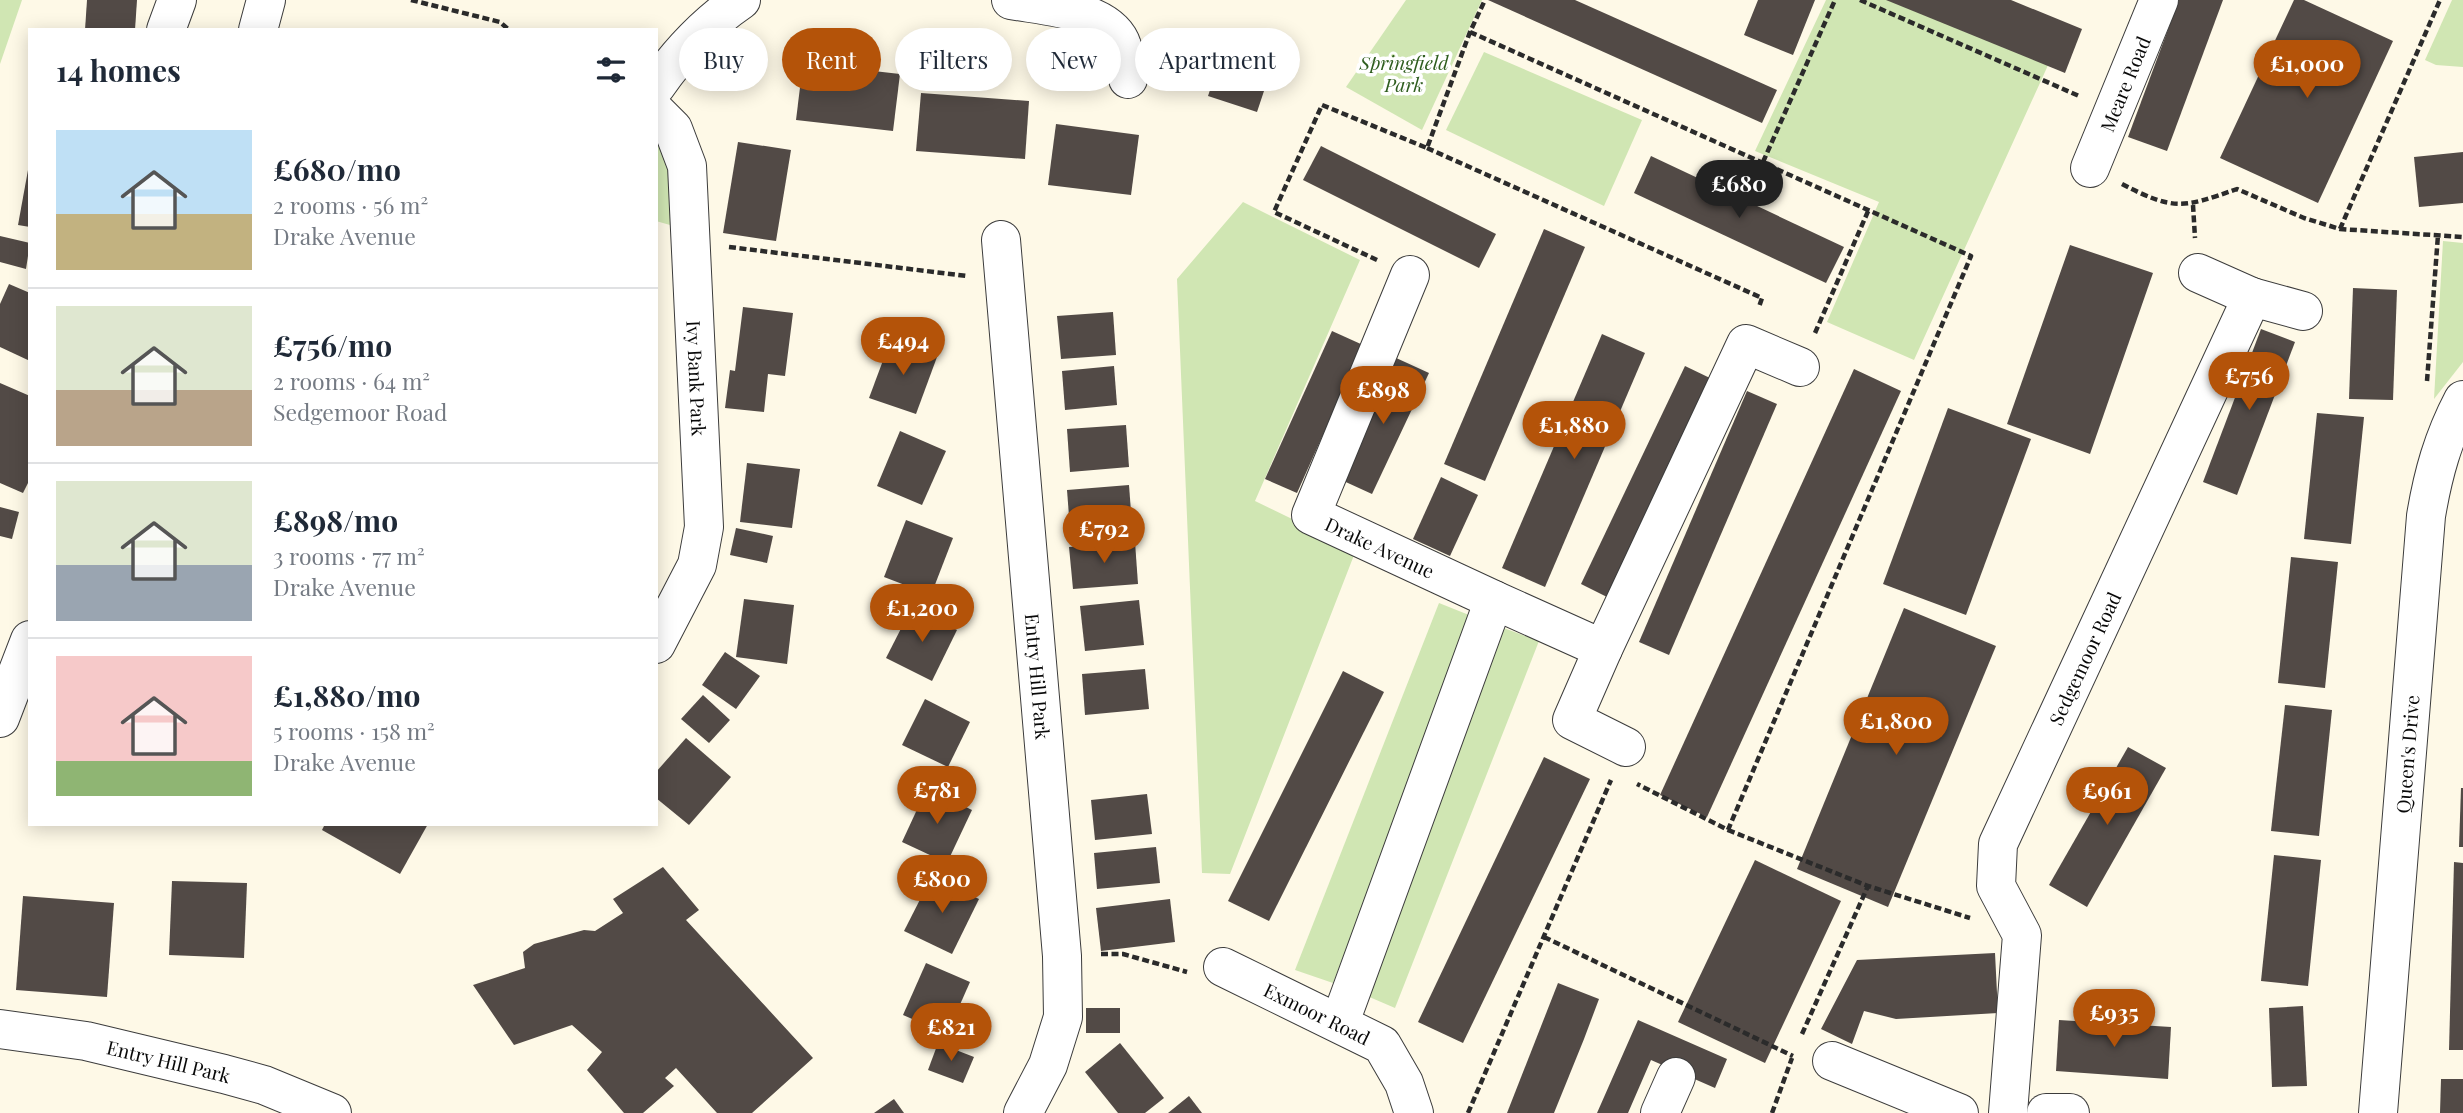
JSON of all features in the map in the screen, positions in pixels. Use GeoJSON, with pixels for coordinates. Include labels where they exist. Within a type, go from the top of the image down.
{"type":"FeatureCollection","features":[{"type":"Feature","properties":{"kind":"street"},"geometry":{"type":"LineString","coordinates":[[167,28],[177,0]]}},
{"type":"Feature","properties":{"kind":"street"},"geometry":{"type":"LineString","coordinates":[[259,28],[266,0]]}},
{"type":"Feature","properties":{"kind":"street"},"geometry":{"type":"LineString","coordinates":[[658,83],[678,54],[711,21],[741,0]]}},
{"type":"Feature","properties":{"kind":"street"},"geometry":{"type":"LineString","coordinates":[[1011,0],[1079,12],[1109,27],[1122,45],[1128,79]]}},
{"type":"Feature","properties":{"kind":"street","name":"Meare Road"},"geometry":{"type":"LineString","coordinates":[[2090,168],[2159,0]]}},
{"type":"Feature","properties":{"kind":"street","name":"Ivy Bank Park"},"geometry":{"type":"LineString","coordinates":[[658,114],[673,129],[687,166],[704,527],[697,565],[658,640]]}},
{"type":"Feature","properties":{"kind":"street","name":"Entry Hill Park"},"geometry":{"type":"LineString","coordinates":[[1001,240],[1002,280],[1062,956],[1062,1017],[1031,1110]]}},
{"type":"Feature","properties":{"kind":"street"},"geometry":{"type":"LineString","coordinates":[[2198,274],[2252,297],[2303,311]]}},
{"type":"Feature","properties":{"kind":"street","name":"Drake Avenue"},"geometry":{"type":"LineString","coordinates":[[1410,275],[1311,514],[1603,649]]}},
{"type":"Feature","properties":{"kind":"street","name":"Sedgemoor Road"},"geometry":{"type":"LineString","coordinates":[[2022,935],[1996,886],[1998,844],[2252,297]]}},
{"type":"Feature","properties":{"kind":"street"},"geometry":{"type":"LineString","coordinates":[[1626,747],[1572,720],[1603,649],[1746,344],[1800,367]]}},
{"type":"Feature","properties":{"kind":"street","name":"Queen's Drive"},"geometry":{"type":"LineString","coordinates":[[2378,1113],[2426,516],[2432,475],[2444,436],[2463,400]]}},
{"type":"Feature","properties":{"kind":"street"},"geometry":{"type":"LineString","coordinates":[[1339,1022],[1494,600]]}},
{"type":"Feature","properties":{"kind":"street"},"geometry":{"type":"LineString","coordinates":[[0,718],[28,645]]}},
{"type":"Feature","properties":{"kind":"street"},"geometry":{"type":"LineString","coordinates":[[2008,1113],[2022,935]]}},
{"type":"Feature","properties":{"kind":"street","name":"Exmoor Road"},"geometry":{"type":"LineString","coordinates":[[1223,967],[1382,1045],[1404,1083],[1414,1113]]}},
{"type":"Feature","properties":{"kind":"street","name":"Entry Hill Park"},"geometry":{"type":"LineString","coordinates":[[0,1029],[86,1041],[224,1074],[264,1085],[332,1113]]}},
{"type":"Feature","properties":{"kind":"street"},"geometry":{"type":"LineString","coordinates":[[1832,1061],[1959,1113]]}},
{"type":"Feature","properties":{"kind":"street"},"geometry":{"type":"LineString","coordinates":[[1660,1113],[1676,1077]]}},
{"type":"Feature","properties":{"kind":"street"},"geometry":{"type":"LineString","coordinates":[[2046,1113],[2070,1113]]}},
{"type":"Feature","properties":{"kind":"path"},"geometry":{"type":"LineString","coordinates":[[411,0],[500,22],[507,28]]}},
{"type":"Feature","properties":{"kind":"path"},"geometry":{"type":"LineString","coordinates":[[1427,148],[1470,32],[1485,0]]}},
{"type":"Feature","properties":{"kind":"path"},"geometry":{"type":"LineString","coordinates":[[1763,162],[1835,0]]}},
{"type":"Feature","properties":{"kind":"path"},"geometry":{"type":"LineString","coordinates":[[1860,0],[2112,110]]}},
{"type":"Feature","properties":{"kind":"path"},"geometry":{"type":"LineString","coordinates":[[2340,229],[2440,0]]}},
{"type":"Feature","properties":{"kind":"path"},"geometry":{"type":"LineString","coordinates":[[1410,275],[1274,212],[1322,105],[1427,148],[1762,298],[1746,344]]}},
{"type":"Feature","properties":{"kind":"path"},"geometry":{"type":"LineString","coordinates":[[2090,168],[2157,202],[2193,204],[2237,189],[2304,218],[2340,229],[2463,237]]}},
{"type":"Feature","properties":{"kind":"path"},"geometry":{"type":"LineString","coordinates":[[1800,367],[1869,209]]}},
{"type":"Feature","properties":{"kind":"path"},"geometry":{"type":"LineString","coordinates":[[2438,235],[2425,417],[2444,436]]}},
{"type":"Feature","properties":{"kind":"path"},"geometry":{"type":"LineString","coordinates":[[692,242],[1002,280]]}},
{"type":"Feature","properties":{"kind":"path"},"geometry":{"type":"LineString","coordinates":[[1468,1113],[1626,747]]}},
{"type":"Feature","properties":{"kind":"path"},"geometry":{"type":"LineString","coordinates":[[1728,830],[1868,886],[2022,935]]}},
{"type":"Feature","properties":{"kind":"path"},"geometry":{"type":"LineString","coordinates":[[1772,1113],[1793,1055],[1868,886]]}},
{"type":"Feature","properties":{"kind":"path"},"geometry":{"type":"LineString","coordinates":[[1543,937],[1793,1055]]}},
{"type":"Feature","properties":{"kind":"path"},"geometry":{"type":"LineString","coordinates":[[1096,954],[1123,954],[1189,973],[1223,967]]}},
{"type":"Feature","properties":{"kind":"green space"},"geometry":{"type":"Polygon","coordinates":[[[0,0],[22,0],[0,64],[0,0]]]}},
{"type":"Feature","properties":{"kind":"green space","name":"Springfield Park"},"geometry":{"type":"Polygon","coordinates":[[[1406,0],[1482,0],[1422,130],[1346,87],[1406,0]]]}},
{"type":"Feature","properties":{"kind":"green space"},"geometry":{"type":"Polygon","coordinates":[[[1826,0],[1938,0],[2054,52],[1914,360],[1827,322],[1879,202],[1755,151],[1826,0]]]}},
{"type":"Feature","properties":{"kind":"green space"},"geometry":{"type":"Polygon","coordinates":[[[2452,0],[2463,0],[2463,67],[2436,65],[2425,60],[2452,0]]]}},
{"type":"Feature","properties":{"kind":"green space"},"geometry":{"type":"Polygon","coordinates":[[[1484,52],[1642,120],[1604,206],[1446,130],[1484,52]]]}},
{"type":"Feature","properties":{"kind":"green space"},"geometry":{"type":"Polygon","coordinates":[[[658,143],[670,170],[677,227],[658,222],[658,143]]]}},
{"type":"Feature","properties":{"kind":"green space"},"geometry":{"type":"Polygon","coordinates":[[[1243,202],[1360,260],[1255,501],[1356,550],[1230,874],[1202,873],[1177,279],[1243,202]]]}},
{"type":"Feature","properties":{"kind":"green space"},"geometry":{"type":"Polygon","coordinates":[[[2443,241],[2463,243],[2463,362],[2434,399],[2443,241]]]}},
{"type":"Feature","properties":{"kind":"green space"},"geometry":{"type":"Polygon","coordinates":[[[1439,603],[1474,617],[1333,983],[1295,970],[1439,603]]]}},
{"type":"Feature","properties":{"kind":"green space"},"geometry":{"type":"Polygon","coordinates":[[[1501,627],[1539,641],[1395,1008],[1360,993],[1501,627]]]}},
{"type":"Feature","properties":{"kind":"building"},"geometry":{"type":"Polygon","coordinates":[[[87,0],[137,0],[135,28],[85,28],[87,0]]]}},
{"type":"Feature","properties":{"kind":"building"},"geometry":{"type":"Polygon","coordinates":[[[1488,0],[1575,0],[1777,90],[1762,123],[1488,0]]]}},
{"type":"Feature","properties":{"kind":"building"},"geometry":{"type":"Polygon","coordinates":[[[1758,0],[1815,0],[1793,55],[1744,35],[1758,0]]]}},
{"type":"Feature","properties":{"kind":"building"},"geometry":{"type":"Polygon","coordinates":[[[1886,0],[2011,0],[2082,29],[2065,73],[1886,0]]]}},
{"type":"Feature","properties":{"kind":"building"},"geometry":{"type":"Polygon","coordinates":[[[2179,0],[2223,0],[2167,151],[2128,137],[2179,0]]]}},
{"type":"Feature","properties":{"kind":"building"},"geometry":{"type":"Polygon","coordinates":[[[2294,0],[2304,0],[2393,41],[2318,203],[2220,158],[2294,0]]]}},
{"type":"Feature","properties":{"kind":"building"},"geometry":{"type":"Polygon","coordinates":[[[881,72],[895,73],[895,91],[898,91],[893,131],[796,120],[800,91],[881,91],[881,72]]]}},
{"type":"Feature","properties":{"kind":"building"},"geometry":{"type":"Polygon","coordinates":[[[1210,91],[1264,91],[1257,112],[1208,96],[1210,91]]]}},
{"type":"Feature","properties":{"kind":"building"},"geometry":{"type":"Polygon","coordinates":[[[921,93],[1029,101],[1025,159],[916,151],[921,93]]]}},
{"type":"Feature","properties":{"kind":"building"},"geometry":{"type":"Polygon","coordinates":[[[1056,124],[1139,135],[1131,195],[1048,185],[1056,124]]]}},
{"type":"Feature","properties":{"kind":"building"},"geometry":{"type":"Polygon","coordinates":[[[738,142],[791,150],[776,241],[723,233],[738,142]]]}},
{"type":"Feature","properties":{"kind":"building"},"geometry":{"type":"Polygon","coordinates":[[[1321,146],[1496,234],[1479,268],[1303,180],[1321,146]]]}},
{"type":"Feature","properties":{"kind":"building"},"geometry":{"type":"Polygon","coordinates":[[[2463,152],[2463,203],[2419,207],[2414,157],[2463,152]]]}},
{"type":"Feature","properties":{"kind":"building"},"geometry":{"type":"Polygon","coordinates":[[[1651,156],[1844,247],[1826,283],[1634,193],[1651,156]]]}},
{"type":"Feature","properties":{"kind":"building"},"geometry":{"type":"Polygon","coordinates":[[[28,170],[28,227],[18,225],[28,170]]]}},
{"type":"Feature","properties":{"kind":"building"},"geometry":{"type":"Polygon","coordinates":[[[1544,229],[1585,247],[1485,481],[1444,464],[1544,229]]]}},
{"type":"Feature","properties":{"kind":"building"},"geometry":{"type":"Polygon","coordinates":[[[0,236],[28,243],[26,269],[0,262],[0,236]]]}},
{"type":"Feature","properties":{"kind":"building"},"geometry":{"type":"Polygon","coordinates":[[[2070,245],[2153,273],[2090,454],[2007,424],[2070,245]]]}},
{"type":"Feature","properties":{"kind":"building"},"geometry":{"type":"Polygon","coordinates":[[[9,284],[28,292],[28,360],[0,347],[0,304],[9,284]]]}},
{"type":"Feature","properties":{"kind":"building"},"geometry":{"type":"Polygon","coordinates":[[[2353,288],[2397,290],[2393,400],[2349,399],[2353,288]]]}},
{"type":"Feature","properties":{"kind":"building"},"geometry":{"type":"Polygon","coordinates":[[[743,307],[793,313],[785,376],[768,374],[764,412],[725,408],[730,370],[735,371],[743,307]]]}},
{"type":"Feature","properties":{"kind":"building"},"geometry":{"type":"Polygon","coordinates":[[[1113,312],[1116,355],[1061,359],[1057,316],[1113,312]]]}},
{"type":"Feature","properties":{"kind":"building"},"geometry":{"type":"Polygon","coordinates":[[[2261,329],[2295,342],[2237,495],[2203,482],[2261,329]]]}},
{"type":"Feature","properties":{"kind":"building"},"geometry":{"type":"Polygon","coordinates":[[[1332,331],[1363,345],[1297,493],[1265,479],[1332,331]]]}},
{"type":"Feature","properties":{"kind":"building"},"geometry":{"type":"Polygon","coordinates":[[[1602,334],[1645,353],[1545,587],[1502,568],[1602,334]]]}},
{"type":"Feature","properties":{"kind":"building"},"geometry":{"type":"Polygon","coordinates":[[[891,339],[937,357],[916,414],[869,398],[891,339]]]}},
{"type":"Feature","properties":{"kind":"building"},"geometry":{"type":"Polygon","coordinates":[[[1394,357],[1429,373],[1372,494],[1337,478],[1394,357]]]}},
{"type":"Feature","properties":{"kind":"building"},"geometry":{"type":"Polygon","coordinates":[[[1114,366],[1117,405],[1065,410],[1062,371],[1114,366]]]}},
{"type":"Feature","properties":{"kind":"building"},"geometry":{"type":"Polygon","coordinates":[[[1685,366],[1712,379],[1607,597],[1581,584],[1685,366]]]}},
{"type":"Feature","properties":{"kind":"building"},"geometry":{"type":"Polygon","coordinates":[[[1854,369],[1901,391],[1707,817],[1660,795],[1854,369]]]}},
{"type":"Feature","properties":{"kind":"building"},"geometry":{"type":"Polygon","coordinates":[[[0,383],[28,395],[28,483],[23,493],[0,483],[0,383]]]}},
{"type":"Feature","properties":{"kind":"building"},"geometry":{"type":"Polygon","coordinates":[[[1747,391],[1777,404],[1669,655],[1639,642],[1747,391]]]}},
{"type":"Feature","properties":{"kind":"building"},"geometry":{"type":"Polygon","coordinates":[[[1948,408],[2031,439],[1966,615],[1883,584],[1948,408]]]}},
{"type":"Feature","properties":{"kind":"building"},"geometry":{"type":"Polygon","coordinates":[[[2317,413],[2364,417],[2351,544],[2304,539],[2317,413]]]}},
{"type":"Feature","properties":{"kind":"building"},"geometry":{"type":"Polygon","coordinates":[[[1126,425],[1129,467],[1070,472],[1067,429],[1126,425]]]}},
{"type":"Feature","properties":{"kind":"building"},"geometry":{"type":"Polygon","coordinates":[[[900,431],[946,451],[922,505],[877,486],[900,431]]]}},
{"type":"Feature","properties":{"kind":"building"},"geometry":{"type":"Polygon","coordinates":[[[747,463],[800,469],[792,528],[740,522],[747,463]]]}},
{"type":"Feature","properties":{"kind":"building"},"geometry":{"type":"Polygon","coordinates":[[[1441,477],[1478,495],[1450,556],[1413,539],[1441,477]]]}},
{"type":"Feature","properties":{"kind":"building"},"geometry":{"type":"Polygon","coordinates":[[[1129,485],[1132,525],[1070,529],[1067,490],[1129,485]]]}},
{"type":"Feature","properties":{"kind":"building"},"geometry":{"type":"Polygon","coordinates":[[[0,507],[19,512],[12,539],[0,536],[0,507]]]}},
{"type":"Feature","properties":{"kind":"building"},"geometry":{"type":"Polygon","coordinates":[[[906,520],[953,538],[931,595],[884,577],[906,520]]]}},
{"type":"Feature","properties":{"kind":"building"},"geometry":{"type":"Polygon","coordinates":[[[736,528],[773,536],[767,563],[730,555],[736,528]]]}},
{"type":"Feature","properties":{"kind":"building"},"geometry":{"type":"Polygon","coordinates":[[[1135,542],[1138,584],[1073,589],[1069,547],[1135,542]]]}},
{"type":"Feature","properties":{"kind":"building"},"geometry":{"type":"Polygon","coordinates":[[[2291,557],[2338,562],[2325,688],[2278,683],[2291,557]]]}},
{"type":"Feature","properties":{"kind":"building"},"geometry":{"type":"Polygon","coordinates":[[[744,599],[794,605],[787,664],[736,657],[744,599]]]}},
{"type":"Feature","properties":{"kind":"building"},"geometry":{"type":"Polygon","coordinates":[[[1139,600],[1144,645],[1085,651],[1080,606],[1139,600]]]}},
{"type":"Feature","properties":{"kind":"building"},"geometry":{"type":"Polygon","coordinates":[[[912,607],[957,630],[932,681],[886,658],[912,607]]]}},
{"type":"Feature","properties":{"kind":"building"},"geometry":{"type":"Polygon","coordinates":[[[1904,608],[1996,646],[1888,907],[1797,869],[1904,608]]]}},
{"type":"Feature","properties":{"kind":"building"},"geometry":{"type":"Polygon","coordinates":[[[725,652],[760,676],[736,709],[702,685],[725,652]]]}},
{"type":"Feature","properties":{"kind":"building"},"geometry":{"type":"Polygon","coordinates":[[[1145,669],[1149,709],[1085,715],[1082,674],[1145,669]]]}},
{"type":"Feature","properties":{"kind":"building"},"geometry":{"type":"Polygon","coordinates":[[[1343,671],[1384,692],[1269,921],[1228,901],[1343,671]]]}},
{"type":"Feature","properties":{"kind":"building"},"geometry":{"type":"Polygon","coordinates":[[[703,695],[730,720],[709,743],[681,719],[703,695]]]}},
{"type":"Feature","properties":{"kind":"building"},"geometry":{"type":"Polygon","coordinates":[[[925,699],[970,722],[948,767],[902,745],[925,699]]]}},
{"type":"Feature","properties":{"kind":"building"},"geometry":{"type":"Polygon","coordinates":[[[2285,705],[2332,710],[2319,836],[2271,831],[2285,705]]]}},
{"type":"Feature","properties":{"kind":"building"},"geometry":{"type":"Polygon","coordinates":[[[686,738],[731,777],[689,825],[658,800],[658,770],[686,738]]]}},
{"type":"Feature","properties":{"kind":"building"},"geometry":{"type":"Polygon","coordinates":[[[2128,747],[2166,768],[2087,907],[2049,885],[2128,747]]]}},
{"type":"Feature","properties":{"kind":"building"},"geometry":{"type":"Polygon","coordinates":[[[1544,757],[1590,779],[1463,1043],[1418,1022],[1544,757]]]}},
{"type":"Feature","properties":{"kind":"building"},"geometry":{"type":"Polygon","coordinates":[[[927,788],[972,810],[947,863],[902,842],[927,788]]]}},
{"type":"Feature","properties":{"kind":"building"},"geometry":{"type":"Polygon","coordinates":[[[2461,788],[2463,847],[2459,847],[2461,788]]]}},
{"type":"Feature","properties":{"kind":"building"},"geometry":{"type":"Polygon","coordinates":[[[1147,794],[1152,834],[1095,840],[1091,800],[1147,794]]]}},
{"type":"Feature","properties":{"kind":"building"},"geometry":{"type":"Polygon","coordinates":[[[324,826],[427,826],[400,874],[322,830],[324,826]]]}},
{"type":"Feature","properties":{"kind":"building"},"geometry":{"type":"Polygon","coordinates":[[[1156,847],[1160,883],[1097,889],[1094,853],[1156,847]]]}},
{"type":"Feature","properties":{"kind":"building"},"geometry":{"type":"Polygon","coordinates":[[[2274,855],[2321,860],[2308,986],[2261,981],[2274,855]]]}},
{"type":"Feature","properties":{"kind":"building"},"geometry":{"type":"Polygon","coordinates":[[[1755,860],[1841,901],[1765,1063],[1678,1022],[1755,860]]]}},
{"type":"Feature","properties":{"kind":"building"},"geometry":{"type":"Polygon","coordinates":[[[2454,862],[2463,863],[2463,1050],[2449,1050],[2454,862]]]}},
{"type":"Feature","properties":{"kind":"building"},"geometry":{"type":"Polygon","coordinates":[[[663,867],[699,910],[686,920],[813,1058],[752,1113],[717,1113],[676,1068],[665,1078],[674,1086],[643,1113],[624,1113],[587,1070],[602,1052],[572,1025],[514,1045],[473,985],[525,968],[523,952],[534,944],[584,930],[595,931],[623,913],[613,899],[663,867]]]}},
{"type":"Feature","properties":{"kind":"building"},"geometry":{"type":"Polygon","coordinates":[[[932,876],[979,899],[952,954],[904,931],[932,876]]]}},
{"type":"Feature","properties":{"kind":"building"},"geometry":{"type":"Polygon","coordinates":[[[172,881],[247,883],[244,958],[169,955],[172,881]]]}},
{"type":"Feature","properties":{"kind":"building"},"geometry":{"type":"Polygon","coordinates":[[[23,896],[114,903],[107,997],[16,990],[23,896]]]}},
{"type":"Feature","properties":{"kind":"building"},"geometry":{"type":"Polygon","coordinates":[[[1170,899],[1175,942],[1101,951],[1096,908],[1170,899]]]}},
{"type":"Feature","properties":{"kind":"building"},"geometry":{"type":"Polygon","coordinates":[[[1995,953],[1998,1013],[1896,1019],[1864,1011],[1852,1044],[1821,1029],[1857,960],[1995,953]]]}},
{"type":"Feature","properties":{"kind":"building"},"geometry":{"type":"Polygon","coordinates":[[[926,963],[970,982],[947,1034],[903,1015],[926,963]]]}},
{"type":"Feature","properties":{"kind":"building"},"geometry":{"type":"Polygon","coordinates":[[[1558,983],[1599,999],[1584,1039],[1554,1113],[1507,1113],[1558,983]]]}},
{"type":"Feature","properties":{"kind":"building"},"geometry":{"type":"Polygon","coordinates":[[[2303,1006],[2307,1086],[2272,1087],[2269,1008],[2303,1006]]]}},
{"type":"Feature","properties":{"kind":"building"},"geometry":{"type":"Polygon","coordinates":[[[1086,1008],[1120,1008],[1120,1033],[1086,1033],[1086,1008]]]}},
{"type":"Feature","properties":{"kind":"building"},"geometry":{"type":"Polygon","coordinates":[[[1638,1020],[1727,1059],[1715,1088],[1651,1060],[1628,1113],[1597,1113],[1638,1020]]]}},
{"type":"Feature","properties":{"kind":"building"},"geometry":{"type":"Polygon","coordinates":[[[2059,1020],[2171,1027],[2168,1079],[2056,1071],[2059,1020]]]}},
{"type":"Feature","properties":{"kind":"building"},"geometry":{"type":"Polygon","coordinates":[[[938,1043],[974,1057],[963,1083],[928,1070],[938,1043]]]}},
{"type":"Feature","properties":{"kind":"building"},"geometry":{"type":"Polygon","coordinates":[[[1120,1043],[1164,1098],[1145,1113],[1118,1113],[1085,1072],[1120,1043]]]}},
{"type":"Feature","properties":{"kind":"building"},"geometry":{"type":"Polygon","coordinates":[[[2441,1079],[2463,1079],[2463,1113],[2440,1113],[2441,1079]]]}},
{"type":"Feature","properties":{"kind":"building"},"geometry":{"type":"Polygon","coordinates":[[[1189,1096],[1202,1113],[1168,1113],[1189,1096]]]}},
{"type":"Feature","properties":{"kind":"building"},"geometry":{"type":"Polygon","coordinates":[[[894,1099],[904,1113],[874,1113],[894,1099]]]}}]}
